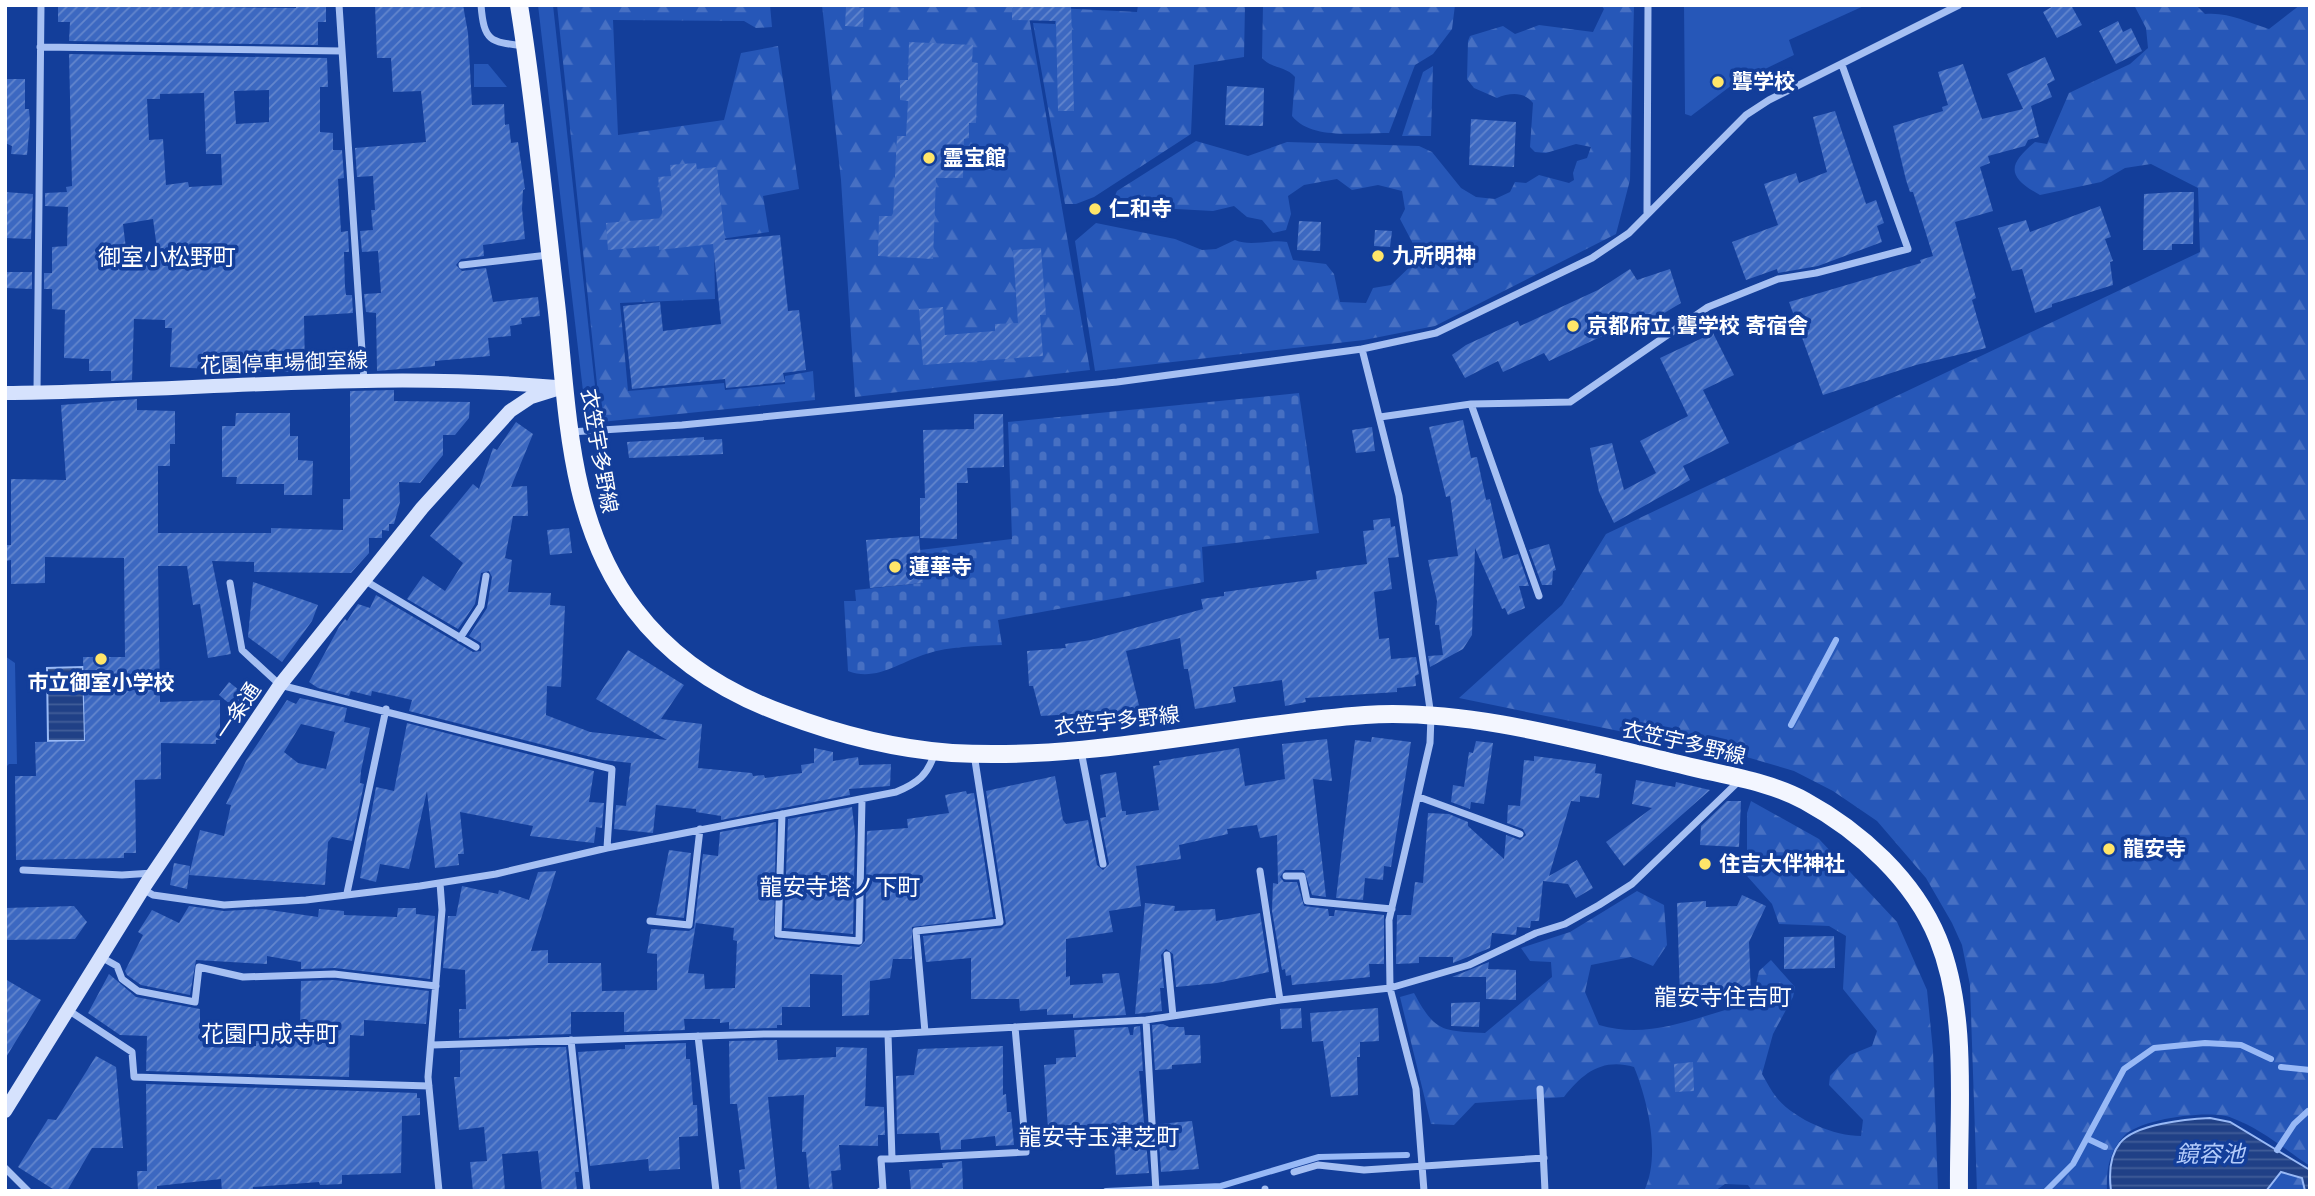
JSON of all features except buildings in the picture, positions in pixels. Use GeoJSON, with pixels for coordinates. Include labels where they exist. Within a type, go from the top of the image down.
{"type":"FeatureCollection","features":[{"type":"Feature","properties":{"kind":"main road","name":"衣笠宇多野線"},"geometry":{"type":"LineString","coordinates":[[519,5],[526,46],[564,387],[586,520],[600,552],[633,608],[668,648],[713,682],[760,706],[850,735],[936,751],[974,753],[1081,749],[1368,715],[1431,716],[1523,731],[1741,779],[1802,799],[1872,847],[1913,894],[1937,937],[1951,981],[1958,1052],[1959,1191]]}},
{"type":"Feature","properties":{"kind":"main road","name":"花園停車場御室線"},"geometry":{"type":"LineString","coordinates":[[5,393],[364,381],[491,381],[564,387]]}},
{"type":"Feature","properties":{"kind":"main road","name":"一条通"},"geometry":{"type":"LineString","coordinates":[[5,1111],[153,873],[280,685],[422,508],[510,411],[531,397],[564,387]]}},
{"type":"Feature","properties":{"kind":"street"},"geometry":{"type":"LineString","coordinates":[[37,393],[41,5]]}},
{"type":"Feature","properties":{"kind":"street"},"geometry":{"type":"LineString","coordinates":[[339,5],[364,381]]}},
{"type":"Feature","properties":{"kind":"street"},"geometry":{"type":"LineString","coordinates":[[481,5],[483,29],[489,39],[526,46]]}},
{"type":"Feature","properties":{"kind":"street"},"geometry":{"type":"LineString","coordinates":[[1647,212],[1648,5]]}},
{"type":"Feature","properties":{"kind":"street"},"geometry":{"type":"LineString","coordinates":[[570,432],[682,425],[1051,389],[1362,349],[1436,333],[1592,258],[1629,233],[1647,212],[1746,116],[1769,100],[1959,5]]}},
{"type":"Feature","properties":{"kind":"street"},"geometry":{"type":"LineString","coordinates":[[40,47],[342,51]]}},
{"type":"Feature","properties":{"kind":"street"},"geometry":{"type":"LineString","coordinates":[[1380,417],[1471,404],[1570,402],[1708,307],[1778,279],[1816,274],[1908,249],[1842,65]]}},
{"type":"Feature","properties":{"kind":"street"},"geometry":{"type":"LineString","coordinates":[[462,265],[550,254]]}},
{"type":"Feature","properties":{"kind":"street"},"geometry":{"type":"LineString","coordinates":[[1362,349],[1399,496],[1431,716],[1430,743],[1392,909],[1388,942],[1390,989],[1416,1089],[1424,1191]]}},
{"type":"Feature","properties":{"kind":"street"},"geometry":{"type":"LineString","coordinates":[[1471,404],[1539,596]]}},
{"type":"Feature","properties":{"kind":"street"},"geometry":{"type":"LineString","coordinates":[[460,638],[481,606],[486,576]]}},
{"type":"Feature","properties":{"kind":"street"},"geometry":{"type":"LineString","coordinates":[[364,580],[476,647]]}},
{"type":"Feature","properties":{"kind":"street"},"geometry":{"type":"LineString","coordinates":[[230,583],[242,650],[280,685],[386,709],[612,769],[607,848]]}},
{"type":"Feature","properties":{"kind":"street"},"geometry":{"type":"LineString","coordinates":[[346,893],[386,709]]}},
{"type":"Feature","properties":{"kind":"street"},"geometry":{"type":"LineString","coordinates":[[1081,749],[1104,864]]}},
{"type":"Feature","properties":{"kind":"street"},"geometry":{"type":"LineString","coordinates":[[144,889],[153,895],[225,905],[306,900],[496,874],[607,848],[896,792],[916,784],[929,771],[936,751]]}},
{"type":"Feature","properties":{"kind":"street"},"geometry":{"type":"LineString","coordinates":[[925,1032],[916,931],[1000,922],[974,753]]}},
{"type":"Feature","properties":{"kind":"street"},"geometry":{"type":"LineString","coordinates":[[432,1045],[698,1036],[888,1034],[1146,1020],[1280,1000],[1390,989],[1469,965],[1536,933],[1565,924],[1599,905],[1632,884],[1741,779]]}},
{"type":"Feature","properties":{"kind":"street"},"geometry":{"type":"LineString","coordinates":[[1419,797],[1520,834]]}},
{"type":"Feature","properties":{"kind":"street"},"geometry":{"type":"LineString","coordinates":[[782,814],[778,934],[859,941],[862,799]]}},
{"type":"Feature","properties":{"kind":"street"},"geometry":{"type":"LineString","coordinates":[[650,921],[689,925],[700,829]]}},
{"type":"Feature","properties":{"kind":"street"},"geometry":{"type":"LineString","coordinates":[[23,870],[122,875],[153,873]]}},
{"type":"Feature","properties":{"kind":"street"},"geometry":{"type":"LineString","coordinates":[[1260,871],[1280,1000]]}},
{"type":"Feature","properties":{"kind":"street"},"geometry":{"type":"LineString","coordinates":[[1286,876],[1302,876],[1307,901],[1392,909]]}},
{"type":"Feature","properties":{"kind":"street"},"geometry":{"type":"LineString","coordinates":[[439,1191],[429,1086],[442,910],[440,883]]}},
{"type":"Feature","properties":{"kind":"street"},"geometry":{"type":"LineString","coordinates":[[1167,955],[1173,1016]]}},
{"type":"Feature","properties":{"kind":"street"},"geometry":{"type":"LineString","coordinates":[[101,957],[117,967],[122,979],[138,991],[195,1002],[199,967],[243,977],[334,974],[436,986]]}},
{"type":"Feature","properties":{"kind":"street"},"geometry":{"type":"LineString","coordinates":[[68,1010],[132,1052],[134,1077],[429,1086]]}},
{"type":"Feature","properties":{"kind":"street"},"geometry":{"type":"LineString","coordinates":[[1146,1020],[1156,1191]]}},
{"type":"Feature","properties":{"kind":"street"},"geometry":{"type":"LineString","coordinates":[[880,1191],[883,1190],[881,1159],[1026,1152],[1015,1027]]}},
{"type":"Feature","properties":{"kind":"street"},"geometry":{"type":"LineString","coordinates":[[888,1034],[892,1159]]}},
{"type":"Feature","properties":{"kind":"street"},"geometry":{"type":"LineString","coordinates":[[698,1036],[716,1191]]}},
{"type":"Feature","properties":{"kind":"street"},"geometry":{"type":"LineString","coordinates":[[571,1040],[587,1191]]}},
{"type":"Feature","properties":{"kind":"street"},"geometry":{"type":"LineString","coordinates":[[1540,1089],[1545,1191]]}},
{"type":"Feature","properties":{"kind":"street"},"geometry":{"type":"LineString","coordinates":[[1294,1172],[1318,1165],[1363,1170],[1544,1158]]}},
{"type":"Feature","properties":{"kind":"street"},"geometry":{"type":"LineString","coordinates":[[5,1168],[28,1191]]}},
{"type":"Feature","properties":{"kind":"green space"},"geometry":{"type":"Polygon","coordinates":[[[538,5],[553,5],[599,422],[594,423],[586,417],[538,5]]]}},
{"type":"Feature","properties":{"kind":"green space"},"geometry":{"type":"Polygon","coordinates":[[[557,5],[770,5],[772,27],[756,28],[744,21],[613,20],[618,135],[724,120],[741,53],[778,46],[799,189],[763,196],[769,232],[714,240],[715,299],[620,303],[628,391],[724,383],[725,390],[785,384],[785,376],[813,371],[815,400],[601,422],[557,5]]]}},
{"type":"Feature","properties":{"kind":"green space"},"geometry":{"type":"Polygon","coordinates":[[[822,5],[1027,5],[1090,370],[855,397],[841,180],[822,5]]]}},
{"type":"Feature","properties":{"kind":"green space"},"geometry":{"type":"Polygon","coordinates":[[[1138,5],[1245,5],[1244,57],[1194,65],[1191,134],[1094,197],[1076,204],[1065,204],[1033,23],[1055,24],[1057,8],[1137,12],[1138,5]]]}},
{"type":"Feature","properties":{"kind":"green space"},"geometry":{"type":"Polygon","coordinates":[[[1263,5],[1455,5],[1452,29],[1433,54],[1415,65],[1389,133],[1337,134],[1312,129],[1292,116],[1295,77],[1262,58],[1263,5]]]}},
{"type":"Feature","properties":{"kind":"green space"},"geometry":{"type":"Polygon","coordinates":[[[1601,5],[1634,5],[1630,180],[1616,234],[1435,326],[1364,340],[1095,371],[1075,241],[1096,223],[1175,239],[1202,250],[1216,249],[1235,240],[1247,243],[1287,242],[1293,260],[1326,264],[1334,274],[1340,302],[1366,303],[1373,288],[1391,285],[1420,257],[1400,219],[1405,209],[1402,191],[1378,185],[1352,190],[1337,179],[1304,185],[1288,196],[1291,214],[1286,230],[1273,233],[1262,220],[1247,217],[1234,206],[1213,211],[1121,206],[1114,198],[1117,191],[1196,141],[1248,156],[1287,142],[1419,146],[1432,152],[1461,188],[1476,197],[1495,199],[1510,192],[1515,182],[1526,183],[1539,175],[1569,183],[1574,180],[1577,161],[1587,158],[1591,147],[1576,144],[1546,153],[1535,152],[1530,147],[1533,103],[1525,96],[1511,94],[1497,98],[1474,88],[1467,79],[1468,41],[1470,36],[1503,26],[1515,34],[1539,25],[1593,32],[1604,9],[1601,5]]]}},
{"type":"Feature","properties":{"kind":"green space"},"geometry":{"type":"Polygon","coordinates":[[[1684,5],[1866,5],[1789,40],[1794,55],[1732,85],[1691,116],[1685,114],[1684,5]]]}},
{"type":"Feature","properties":{"kind":"green space"},"geometry":{"type":"Polygon","coordinates":[[[2134,5],[2196,5],[2205,14],[2230,16],[2269,29],[2300,5],[2310,5],[2310,1166],[2263,1133],[2242,1122],[2222,1115],[2192,1115],[2159,1120],[2132,1130],[2124,1136],[2115,1148],[2110,1162],[2107,1191],[1977,1191],[1970,985],[1962,945],[1926,878],[1877,821],[1833,791],[1794,771],[1750,758],[1459,698],[1562,605],[1606,534],[2200,252],[2198,188],[2151,164],[2125,168],[2101,182],[2040,195],[2016,176],[2016,163],[2026,150],[2035,142],[2047,144],[2069,93],[2130,64],[2148,48],[2146,28],[2134,5]]]}},
{"type":"Feature","properties":{"kind":"green space"},"geometry":{"type":"Polygon","coordinates":[[[474,64],[488,64],[507,87],[474,87],[474,64]]]}},
{"type":"Feature","properties":{"kind":"green space"},"geometry":{"type":"Polygon","coordinates":[[[1433,66],[1431,136],[1402,136],[1423,72],[1433,66]]]}},
{"type":"Feature","properties":{"kind":"green space"},"geometry":{"type":"Polygon","coordinates":[[[1299,393],[1319,533],[1202,547],[1204,582],[998,620],[1002,645],[935,651],[878,673],[858,674],[848,671],[844,601],[856,601],[855,590],[923,583],[920,550],[1012,539],[1008,422],[1299,393]]]}},
{"type":"Feature","properties":{"kind":"green space"},"geometry":{"type":"Polygon","coordinates":[[[5,656],[15,663],[17,764],[9,764],[5,768],[5,656]]]}},
{"type":"Feature","properties":{"kind":"green space"},"geometry":{"type":"Polygon","coordinates":[[[1751,801],[1819,839],[1897,922],[1927,990],[1933,1051],[1938,1190],[1752,1191],[1748,1185],[1725,1184],[1715,1191],[1644,1191],[1652,1162],[1651,1129],[1634,1067],[1623,1065],[1603,1066],[1594,1070],[1578,1081],[1564,1097],[1475,1103],[1454,1125],[1431,1124],[1400,997],[1414,993],[1428,1015],[1441,1027],[1485,1033],[1552,977],[1551,962],[1530,961],[1521,948],[1570,932],[1637,891],[1664,905],[1667,945],[1653,966],[1631,957],[1591,965],[1585,992],[1599,1025],[1619,1029],[1658,1028],[1752,1003],[1759,971],[1771,960],[1795,987],[1793,997],[1773,1034],[1762,1074],[1777,1098],[1793,1113],[1827,1130],[1861,1136],[1863,1120],[1829,1085],[1830,1076],[1850,1055],[1872,1046],[1877,1031],[1843,989],[1846,936],[1829,926],[1779,924],[1772,904],[1747,876],[1747,813],[1751,801]]]}},
{"type":"Feature","properties":{"kind":"green space"},"geometry":{"type":"Polygon","coordinates":[[[2281,1172],[2302,1178],[2305,1191],[2266,1191],[2281,1172]]]}},
{"type":"Feature","properties":{"kind":"water"},"geometry":{"type":"Polygon","coordinates":[[[83,667],[85,741],[48,741],[47,668],[83,667]]]}},
{"type":"Feature","properties":{"kind":"water","name":"鏡容池"},"geometry":{"type":"Polygon","coordinates":[[[2210,1118],[2230,1122],[2310,1170],[2310,1191],[2305,1191],[2302,1178],[2281,1172],[2266,1191],[2111,1191],[2112,1159],[2120,1143],[2127,1137],[2137,1131],[2162,1124],[2210,1118]]]}},
{"type":"Feature","properties":{"kind":"waterway"},"geometry":{"type":"LineString","coordinates":[[1791,725],[1836,640]]}},
{"type":"Feature","properties":{"kind":"waterway"},"geometry":{"type":"LineString","coordinates":[[2046,1191],[2073,1164],[2124,1069],[2154,1048],[2205,1043],[2241,1045],[2271,1059]]}},
{"type":"Feature","properties":{"kind":"waterway"},"geometry":{"type":"LineString","coordinates":[[2281,1067],[2310,1070]]}},
{"type":"Feature","properties":{"kind":"waterway"},"geometry":{"type":"LineString","coordinates":[[2277,1150],[2294,1124],[2308,1111]]}},
{"type":"Feature","properties":{"kind":"waterway"},"geometry":{"type":"LineString","coordinates":[[2088,1139],[2105,1147]]}},
{"type":"Feature","properties":{"kind":"waterway"},"geometry":{"type":"LineString","coordinates":[[1106,1191],[1221,1186],[1319,1157],[1407,1155]]}},
{"type":"Feature","properties":{"kind":"place","name":"聾学校"},"geometry":{"type":"Point","coordinates":[1718,82]}},
{"type":"Feature","properties":{"kind":"place","name":"霊宝館"},"geometry":{"type":"Point","coordinates":[929,158]}},
{"type":"Feature","properties":{"kind":"place","name":"仁和寺"},"geometry":{"type":"Point","coordinates":[1095,209]}},
{"type":"Feature","properties":{"kind":"place","name":"九所明神"},"geometry":{"type":"Point","coordinates":[1378,256]}},
{"type":"Feature","properties":{"kind":"place","name":"京都府立 聾学校 寄宿舎"},"geometry":{"type":"Point","coordinates":[1573,326]}},
{"type":"Feature","properties":{"kind":"place","name":"蓮華寺"},"geometry":{"type":"Point","coordinates":[895,567]}},
{"type":"Feature","properties":{"kind":"place","name":"市立御室小学校"},"geometry":{"type":"Point","coordinates":[101,659]}},
{"type":"Feature","properties":{"kind":"place","name":"龍安寺"},"geometry":{"type":"Point","coordinates":[2109,849]}},
{"type":"Feature","properties":{"kind":"place","name":"住吉大伴神社"},"geometry":{"type":"Point","coordinates":[1705,864]}},
{"type":"Feature","properties":{"kind":"district","name":"御室小松野町"},"geometry":{"type":"Point","coordinates":[167,257]}},
{"type":"Feature","properties":{"kind":"district","name":"龍安寺塔ノ下町"},"geometry":{"type":"Point","coordinates":[840,887]}},
{"type":"Feature","properties":{"kind":"district","name":"龍安寺住吉町"},"geometry":{"type":"Point","coordinates":[1723,997]}},
{"type":"Feature","properties":{"kind":"district","name":"花園円成寺町"},"geometry":{"type":"Point","coordinates":[270,1034]}},
{"type":"Feature","properties":{"kind":"district","name":"龍安寺玉津芝町"},"geometry":{"type":"Point","coordinates":[1099,1137]}}]}
